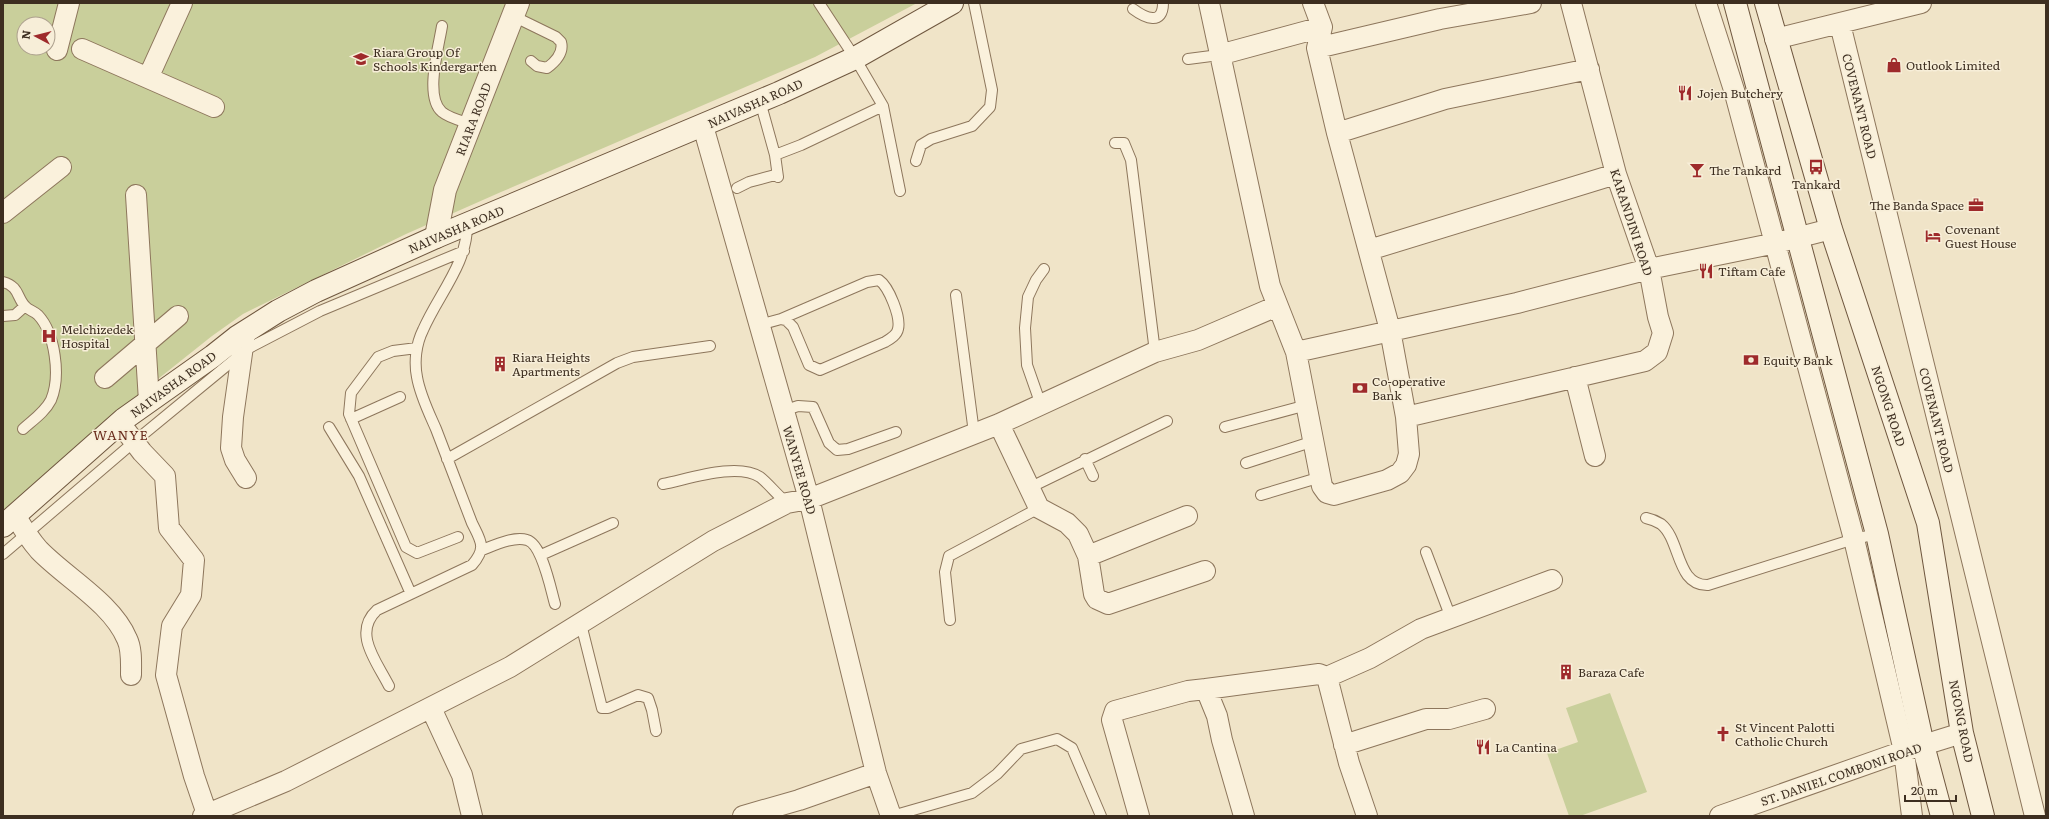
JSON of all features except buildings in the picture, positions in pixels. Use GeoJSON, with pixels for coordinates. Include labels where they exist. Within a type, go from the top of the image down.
{"type":"FeatureCollection","features":[{"type":"Feature","properties":{"kind":"main road","name":"NAIVASHA ROAD"},"geometry":{"type":"LineString","coordinates":[[15,524],[120,423],[245,332],[278,311],[316,291],[436,237],[703,126],[855,58],[952,3]]}},
{"type":"Feature","properties":{"kind":"main road"},"geometry":{"type":"LineString","coordinates":[[1735,3],[1877,534],[1914,748],[1942,816]]}},
{"type":"Feature","properties":{"kind":"main road","name":"NGONG ROAD"},"geometry":{"type":"LineString","coordinates":[[1766,3],[1775,39],[1831,229],[1928,523],[1962,733],[1983,816]]}},
{"type":"Feature","properties":{"kind":"main road","name":"RIARA ROAD"},"geometry":{"type":"LineString","coordinates":[[436,237],[445,190],[516,9]]}},
{"type":"Feature","properties":{"kind":"street"},"geometry":{"type":"LineString","coordinates":[[57,50],[69,3]]}},
{"type":"Feature","properties":{"kind":"street"},"geometry":{"type":"LineString","coordinates":[[148,78],[182,3]]}},
{"type":"Feature","properties":{"kind":"street"},"geometry":{"type":"LineString","coordinates":[[1209,3],[1270,286],[1296,352],[1322,486],[1327,493],[1334,496],[1387,480],[1400,473],[1410,454],[1406,418],[1390,330],[1337,133],[1317,48],[1322,27],[1313,3]]}},
{"type":"Feature","properties":{"kind":"street"},"geometry":{"type":"LineString","coordinates":[[1317,48],[1440,19],[1531,3]]}},
{"type":"Feature","properties":{"kind":"street","name":"KARANDINI ROAD"},"geometry":{"type":"LineString","coordinates":[[1406,418],[1645,361],[1657,352],[1663,334],[1658,318],[1649,269],[1616,174],[1571,3]]}},
{"type":"Feature","properties":{"kind":"street"},"geometry":{"type":"LineString","coordinates":[[1706,3],[1734,90],[1854,539],[1914,748],[1912,816]]}},
{"type":"Feature","properties":{"kind":"street"},"geometry":{"type":"LineString","coordinates":[[1775,39],[1921,3]]}},
{"type":"Feature","properties":{"kind":"street","name":"COVENANT ROAD"},"geometry":{"type":"LineString","coordinates":[[1840,24],[2035,816]]}},
{"type":"Feature","properties":{"kind":"street"},"geometry":{"type":"LineString","coordinates":[[1219,55],[1322,27]]}},
{"type":"Feature","properties":{"kind":"street"},"geometry":{"type":"LineString","coordinates":[[82,49],[214,107]]}},
{"type":"Feature","properties":{"kind":"street"},"geometry":{"type":"LineString","coordinates":[[1337,133],[1445,99],[1589,69]]}},
{"type":"Feature","properties":{"kind":"street","name":"WANYEE ROAD"},"geometry":{"type":"LineString","coordinates":[[703,126],[808,499],[876,773],[891,816]]}},
{"type":"Feature","properties":{"kind":"street"},"geometry":{"type":"LineString","coordinates":[[3,212],[61,167]]}},
{"type":"Feature","properties":{"kind":"street"},"geometry":{"type":"LineString","coordinates":[[1369,250],[1616,174]]}},
{"type":"Feature","properties":{"kind":"street"},"geometry":{"type":"LineString","coordinates":[[136,195],[150,401]]}},
{"type":"Feature","properties":{"kind":"street"},"geometry":{"type":"LineString","coordinates":[[1296,352],[1517,303],[1649,269],[1776,243],[1831,229]]}},
{"type":"Feature","properties":{"kind":"street"},"geometry":{"type":"LineString","coordinates":[[120,423],[134,442],[166,476],[169,528],[194,560],[191,595],[172,626],[166,675],[205,815],[286,781],[510,667],[713,541],[787,503],[808,499],[999,424],[1155,352],[1198,340],[1277,306]]}},
{"type":"Feature","properties":{"kind":"street"},"geometry":{"type":"LineString","coordinates":[[105,378],[178,316]]}},
{"type":"Feature","properties":{"kind":"street"},"geometry":{"type":"LineString","coordinates":[[245,332],[233,417],[231,448],[235,460],[246,478]]}},
{"type":"Feature","properties":{"kind":"street"},"geometry":{"type":"LineString","coordinates":[[1575,377],[1595,456]]}},
{"type":"Feature","properties":{"kind":"street"},"geometry":{"type":"LineString","coordinates":[[999,424],[1039,508],[1074,528],[1088,556],[1094,594],[1097,599],[1108,604],[1205,571]]}},
{"type":"Feature","properties":{"kind":"street"},"geometry":{"type":"LineString","coordinates":[[1088,556],[1187,516]]}},
{"type":"Feature","properties":{"kind":"street"},"geometry":{"type":"LineString","coordinates":[[15,524],[38,549],[60,569],[78,582],[116,620],[128,639],[131,654],[131,675]]}},
{"type":"Feature","properties":{"kind":"street"},"geometry":{"type":"LineString","coordinates":[[1140,816],[1112,720],[1115,711],[1188,691],[1319,674],[1327,677],[1370,658],[1421,629],[1552,580]]}},
{"type":"Feature","properties":{"kind":"street"},"geometry":{"type":"LineString","coordinates":[[1327,677],[1344,745],[1367,816]]}},
{"type":"Feature","properties":{"kind":"street"},"geometry":{"type":"LineString","coordinates":[[1206,689],[1217,716],[1222,740],[1244,816]]}},
{"type":"Feature","properties":{"kind":"street"},"geometry":{"type":"LineString","coordinates":[[431,708],[462,775],[472,816]]}},
{"type":"Feature","properties":{"kind":"street"},"geometry":{"type":"LineString","coordinates":[[1344,745],[1426,719],[1448,719],[1485,709]]}},
{"type":"Feature","properties":{"kind":"street","name":"ST. DANIEL COMBONI ROAD"},"geometry":{"type":"LineString","coordinates":[[1720,816],[1914,748],[1962,733]]}},
{"type":"Feature","properties":{"kind":"street"},"geometry":{"type":"LineString","coordinates":[[743,816],[799,800],[876,773]]}},
{"type":"Feature","properties":{"kind":"lane"},"geometry":{"type":"LineString","coordinates":[[819,3],[855,58],[883,106],[900,191]]}},
{"type":"Feature","properties":{"kind":"lane"},"geometry":{"type":"LineString","coordinates":[[916,161],[921,146],[932,139],[972,126],[990,107],[992,90],[974,3]]}},
{"type":"Feature","properties":{"kind":"lane"},"geometry":{"type":"LineString","coordinates":[[1133,10],[1143,17],[1152,19],[1159,16],[1162,12],[1163,3]]}},
{"type":"Feature","properties":{"kind":"lane"},"geometry":{"type":"LineString","coordinates":[[516,9],[561,42],[561,52],[557,59],[547,68],[537,66],[531,61]]}},
{"type":"Feature","properties":{"kind":"lane"},"geometry":{"type":"LineString","coordinates":[[442,26],[434,79],[434,97],[437,106],[443,113],[471,124]]}},
{"type":"Feature","properties":{"kind":"lane"},"geometry":{"type":"LineString","coordinates":[[1188,59],[1219,55]]}},
{"type":"Feature","properties":{"kind":"lane"},"geometry":{"type":"LineString","coordinates":[[737,188],[749,182],[775,175],[778,177],[775,155],[760,101]]}},
{"type":"Feature","properties":{"kind":"lane"},"geometry":{"type":"LineString","coordinates":[[775,155],[806,143],[883,106]]}},
{"type":"Feature","properties":{"kind":"lane"},"geometry":{"type":"LineString","coordinates":[[1115,142],[1124,143],[1131,160],[1155,352]]}},
{"type":"Feature","properties":{"kind":"lane"},"geometry":{"type":"LineString","coordinates":[[389,686],[368,644],[366,624],[369,618],[377,610],[472,564],[480,556],[482,550],[481,542],[447,459],[417,378],[417,348],[422,330],[464,251],[467,237],[467,224]]}},
{"type":"Feature","properties":{"kind":"lane"},"geometry":{"type":"LineString","coordinates":[[3,554],[15,524],[134,442],[241,354],[320,311],[464,251]]}},
{"type":"Feature","properties":{"kind":"lane"},"geometry":{"type":"LineString","coordinates":[[1041,405],[1027,365],[1025,328],[1028,297],[1036,280],[1044,269]]}},
{"type":"Feature","properties":{"kind":"lane"},"geometry":{"type":"LineString","coordinates":[[759,325],[781,319],[867,282],[879,280],[884,284],[894,304],[898,329],[892,338],[820,370],[809,365],[791,323],[781,319]]}},
{"type":"Feature","properties":{"kind":"lane"},"geometry":{"type":"LineString","coordinates":[[3,282],[15,290],[25,306],[37,314],[50,334],[54,353],[55,380],[50,400],[39,415],[23,429]]}},
{"type":"Feature","properties":{"kind":"lane"},"geometry":{"type":"LineString","coordinates":[[956,295],[974,433]]}},
{"type":"Feature","properties":{"kind":"lane"},"geometry":{"type":"LineString","coordinates":[[3,316],[15,315],[25,306]]}},
{"type":"Feature","properties":{"kind":"lane"},"geometry":{"type":"LineString","coordinates":[[447,459],[616,363],[633,357],[710,346]]}},
{"type":"Feature","properties":{"kind":"lane"},"geometry":{"type":"LineString","coordinates":[[417,348],[393,352],[378,357],[351,393],[349,414],[406,547],[417,553],[458,537]]}},
{"type":"Feature","properties":{"kind":"lane"},"geometry":{"type":"LineString","coordinates":[[351,419],[400,397]]}},
{"type":"Feature","properties":{"kind":"lane"},"geometry":{"type":"LineString","coordinates":[[783,411],[798,406],[806,405],[813,407],[829,443],[837,450],[848,449],[896,432]]}},
{"type":"Feature","properties":{"kind":"lane"},"geometry":{"type":"LineString","coordinates":[[1225,427],[1307,405]]}},
{"type":"Feature","properties":{"kind":"lane"},"geometry":{"type":"LineString","coordinates":[[1029,488],[1085,459],[1167,421]]}},
{"type":"Feature","properties":{"kind":"lane"},"geometry":{"type":"LineString","coordinates":[[329,427],[359,476],[411,594]]}},
{"type":"Feature","properties":{"kind":"lane"},"geometry":{"type":"LineString","coordinates":[[1246,463],[1314,441]]}},
{"type":"Feature","properties":{"kind":"lane"},"geometry":{"type":"LineString","coordinates":[[1085,459],[1093,476]]}},
{"type":"Feature","properties":{"kind":"lane"},"geometry":{"type":"LineString","coordinates":[[663,484],[729,470],[749,472],[761,478],[787,503]]}},
{"type":"Feature","properties":{"kind":"lane"},"geometry":{"type":"LineString","coordinates":[[1261,495],[1321,477]]}},
{"type":"Feature","properties":{"kind":"lane"},"geometry":{"type":"LineString","coordinates":[[950,620],[944,572],[949,556],[1039,508]]}},
{"type":"Feature","properties":{"kind":"lane"},"geometry":{"type":"LineString","coordinates":[[1646,518],[1662,525],[1669,536],[1690,581],[1699,585],[1708,585],[1854,539],[1877,534]]}},
{"type":"Feature","properties":{"kind":"lane"},"geometry":{"type":"LineString","coordinates":[[540,555],[613,523]]}},
{"type":"Feature","properties":{"kind":"lane"},"geometry":{"type":"LineString","coordinates":[[482,550],[507,542],[528,540],[534,544],[540,555],[555,604]]}},
{"type":"Feature","properties":{"kind":"lane"},"geometry":{"type":"LineString","coordinates":[[1426,552],[1451,618]]}},
{"type":"Feature","properties":{"kind":"lane"},"geometry":{"type":"LineString","coordinates":[[581,624],[602,708],[608,708],[638,695],[648,698],[656,731]]}},
{"type":"Feature","properties":{"kind":"lane"},"geometry":{"type":"LineString","coordinates":[[891,816],[972,793],[998,774],[1021,749],[1057,739],[1072,748],[1101,816]]}},
{"type":"Feature","properties":{"kind":"green space"},"geometry":{"type":"Polygon","coordinates":[[[3,3],[917,3],[815,57],[406,234],[243,314],[212,336],[114,414],[3,514],[3,3]]]}},
{"type":"Feature","properties":{"kind":"green space"},"geometry":{"type":"Polygon","coordinates":[[[1610,693],[1647,792],[1580,816],[1569,816],[1547,753],[1578,742],[1566,708],[1610,693]]]}},
{"type":"Feature","properties":{"kind":"place","name":"Riara Group Of Schools Kindergarten"},"geometry":{"type":"Point","coordinates":[361,59]}},
{"type":"Feature","properties":{"kind":"place","name":"Outlook Limited"},"geometry":{"type":"Point","coordinates":[1894,65]}},
{"type":"Feature","properties":{"kind":"place","name":"Jojen Butchery"},"geometry":{"type":"Point","coordinates":[1685,93]}},
{"type":"Feature","properties":{"kind":"place","name":"Tankard"},"geometry":{"type":"Point","coordinates":[1816,167]}},
{"type":"Feature","properties":{"kind":"place","name":"The Tankard"},"geometry":{"type":"Point","coordinates":[1697,170]}},
{"type":"Feature","properties":{"kind":"place","name":"The Banda Space"},"geometry":{"type":"Point","coordinates":[1976,205]}},
{"type":"Feature","properties":{"kind":"place","name":"Covenant Guest House"},"geometry":{"type":"Point","coordinates":[1933,236]}},
{"type":"Feature","properties":{"kind":"place","name":"Tiftam Cafe"},"geometry":{"type":"Point","coordinates":[1706,271]}},
{"type":"Feature","properties":{"kind":"place","name":"Melchizedek Hospital"},"geometry":{"type":"Point","coordinates":[49,336]}},
{"type":"Feature","properties":{"kind":"place","name":"Equity Bank"},"geometry":{"type":"Point","coordinates":[1751,360]}},
{"type":"Feature","properties":{"kind":"place","name":"Riara Heights Apartments"},"geometry":{"type":"Point","coordinates":[500,364]}},
{"type":"Feature","properties":{"kind":"place","name":"Co-operative Bank"},"geometry":{"type":"Point","coordinates":[1360,388]}},
{"type":"Feature","properties":{"kind":"place","name":"Baraza Cafe"},"geometry":{"type":"Point","coordinates":[1566,672]}},
{"type":"Feature","properties":{"kind":"place","name":"St Vincent Palotti Catholic Church"},"geometry":{"type":"Point","coordinates":[1723,734]}},
{"type":"Feature","properties":{"kind":"place","name":"La Cantina"},"geometry":{"type":"Point","coordinates":[1483,747]}},
{"type":"Feature","properties":{"kind":"district","name":"WANYE"},"geometry":{"type":"Point","coordinates":[121,434]}}]}
